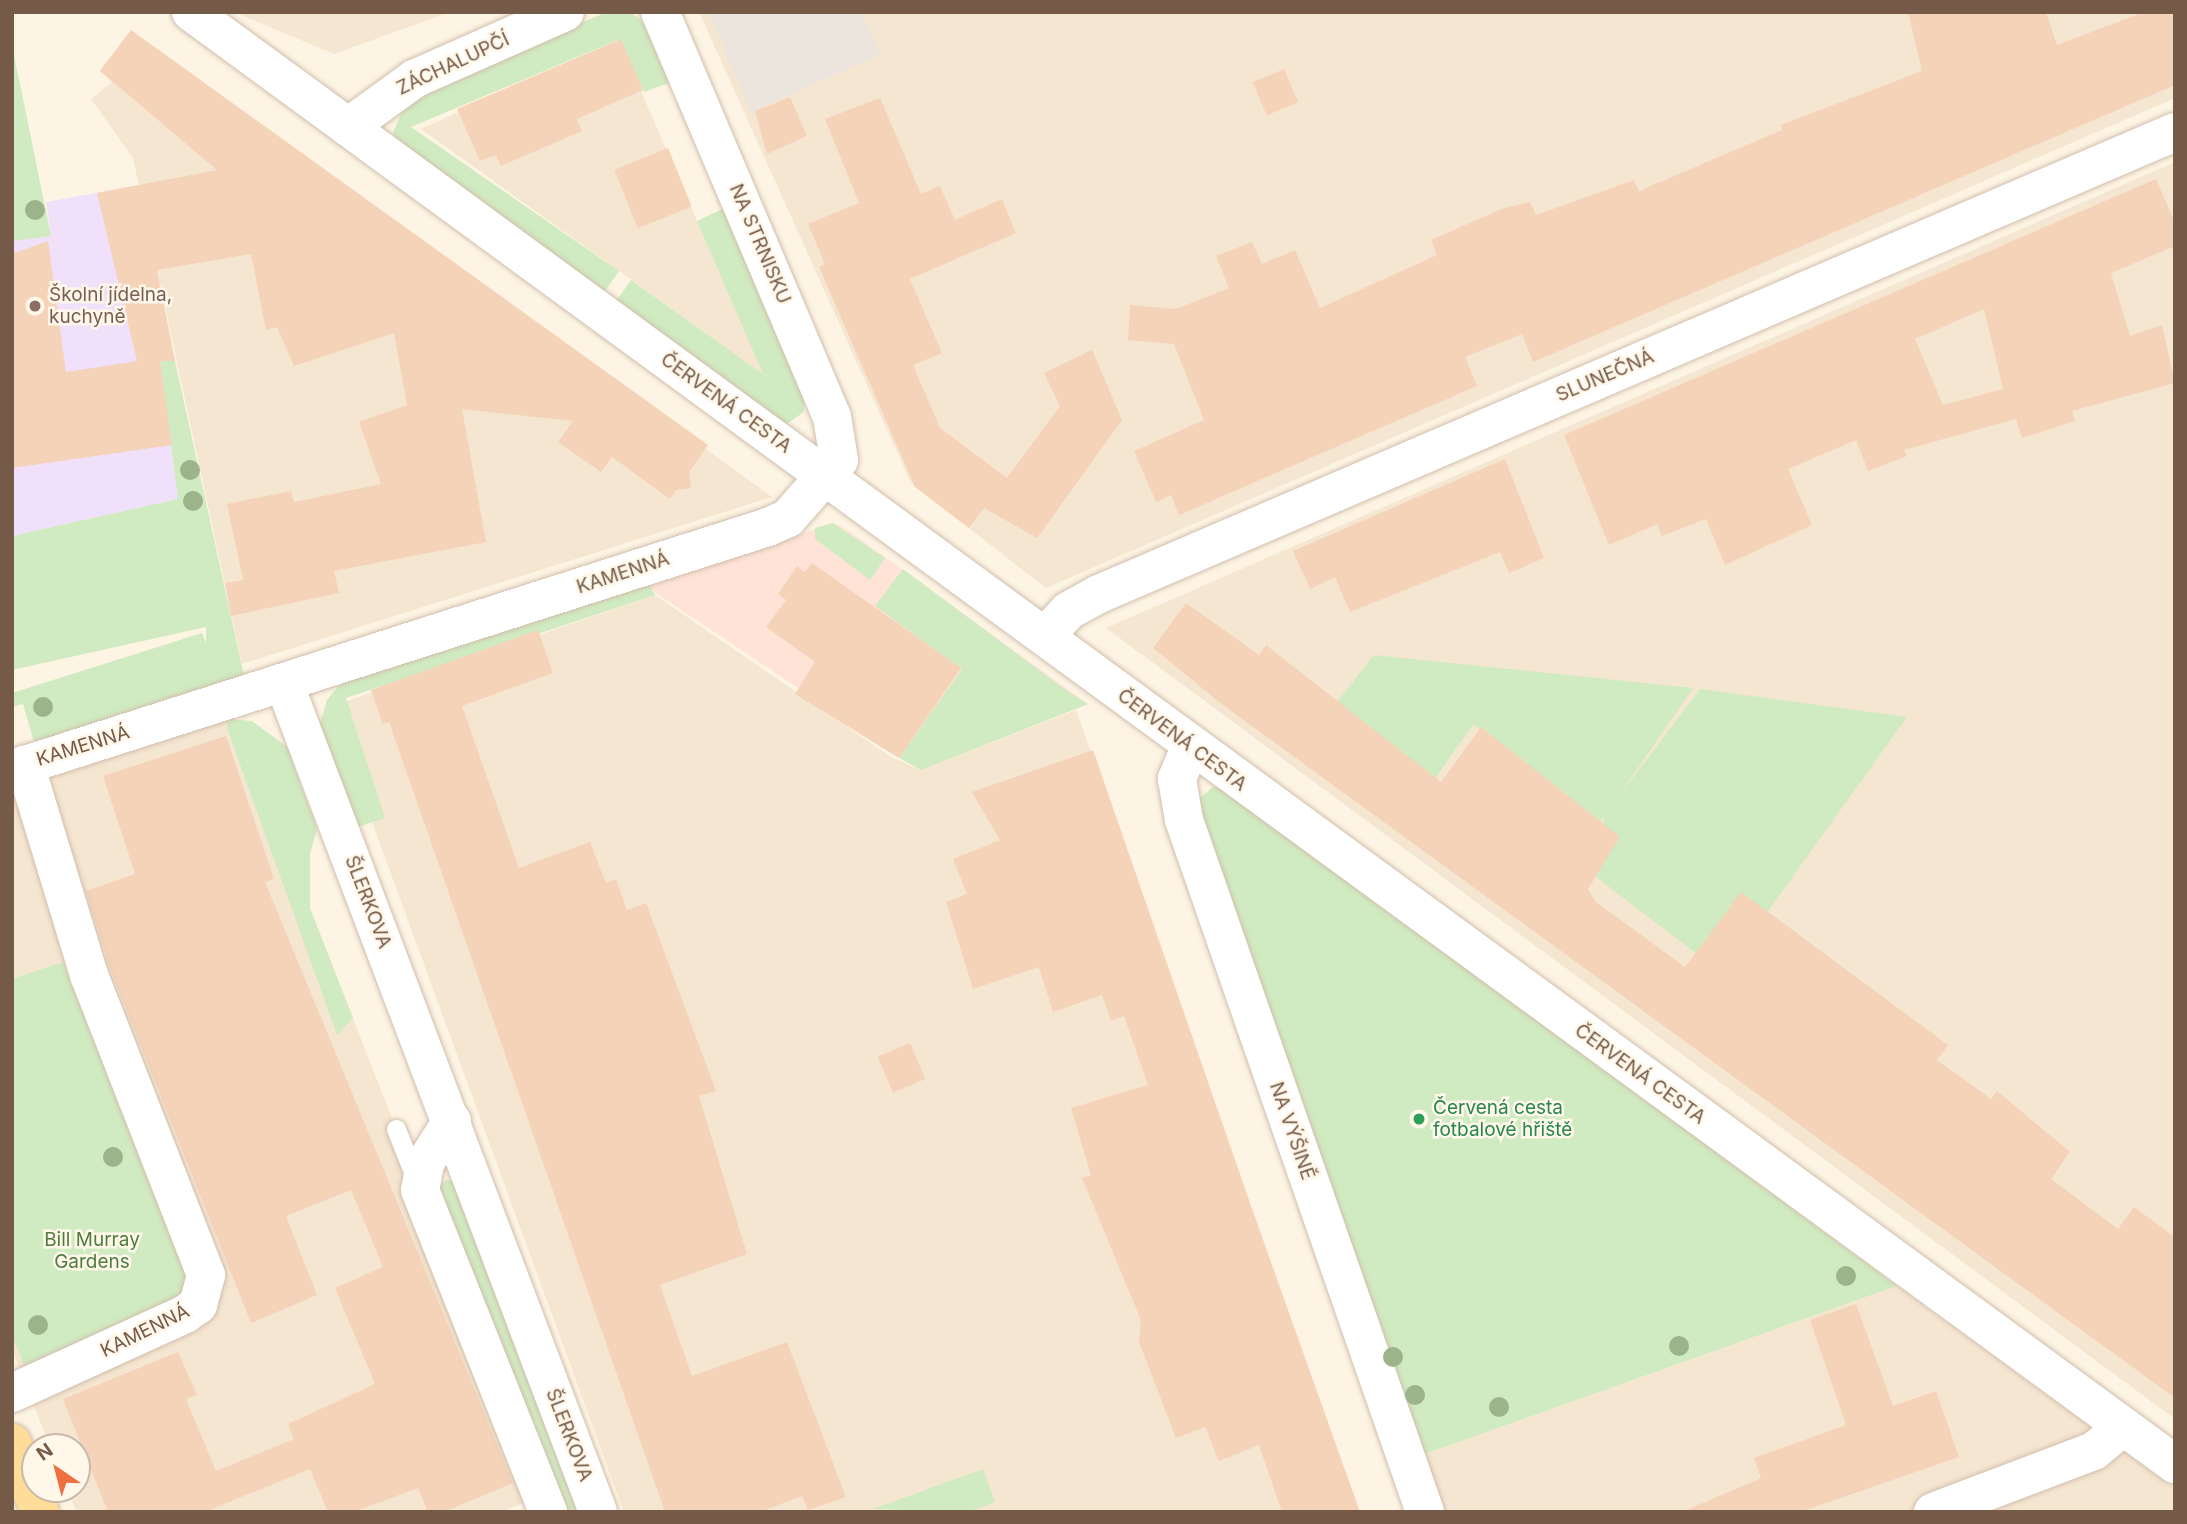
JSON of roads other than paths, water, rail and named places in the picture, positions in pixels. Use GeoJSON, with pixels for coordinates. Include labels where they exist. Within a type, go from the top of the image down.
{"type":"FeatureCollection","features":[{"type":"Feature","properties":{"kind":"main road"},"geometry":{"type":"LineString","coordinates":[[12,1443],[40,1512]]}},
{"type":"Feature","properties":{"kind":"street","name":"ČERVENÁ CESTA"},"geometry":{"type":"LineString","coordinates":[[191,12],[1045,636],[1190,748],[2175,1464]]}},
{"type":"Feature","properties":{"kind":"street","name":"ZÁCHALUPČÍ"},"geometry":{"type":"LineString","coordinates":[[348,127],[414,79],[565,12]]}},
{"type":"Feature","properties":{"kind":"street","name":"NA STRNISKU"},"geometry":{"type":"LineString","coordinates":[[660,12],[832,417],[839,460],[828,478]]}},
{"type":"Feature","properties":{"kind":"street","name":"SLUNEČNÁ"},"geometry":{"type":"LineString","coordinates":[[1045,636],[1068,611],[1099,594],[2175,132]]}},
{"type":"Feature","properties":{"kind":"street","name":"KAMENNÁ"},"geometry":{"type":"LineString","coordinates":[[12,1393],[185,1314],[198,1305],[206,1275],[89,975],[25,765],[768,527],[788,518],[828,478]]}},
{"type":"Feature","properties":{"kind":"street","name":"ŠLERKOVA"},"geometry":{"type":"LineString","coordinates":[[284,683],[598,1512]]}},
{"type":"Feature","properties":{"kind":"street","name":"NA VÝŠINĚ"},"geometry":{"type":"LineString","coordinates":[[1190,748],[1177,779],[1184,820],[1425,1512]]}},
{"type":"Feature","properties":{"kind":"street"},"geometry":{"type":"LineString","coordinates":[[452,1121],[425,1163],[420,1190],[545,1511]]}},
{"type":"Feature","properties":{"kind":"street"},"geometry":{"type":"LineString","coordinates":[[1933,1512],[2094,1451],[2123,1427]]}},
{"type":"Feature","properties":{"kind":"lane"},"geometry":{"type":"LineString","coordinates":[[396,1129],[420,1190]]}},
{"type":"Feature","properties":{"kind":"place","name":"Školní jídelna, kuchyně"},"geometry":{"type":"Point","coordinates":[35,306]}},
{"type":"Feature","properties":{"kind":"place","name":"Červená cesta fotbalové hřiště"},"geometry":{"type":"Point","coordinates":[1419,1119]}},
{"type":"Feature","properties":{"kind":"park label","name":"Bill Murray Gardens"},"geometry":{"type":"Point","coordinates":[92,1251]}}]}
